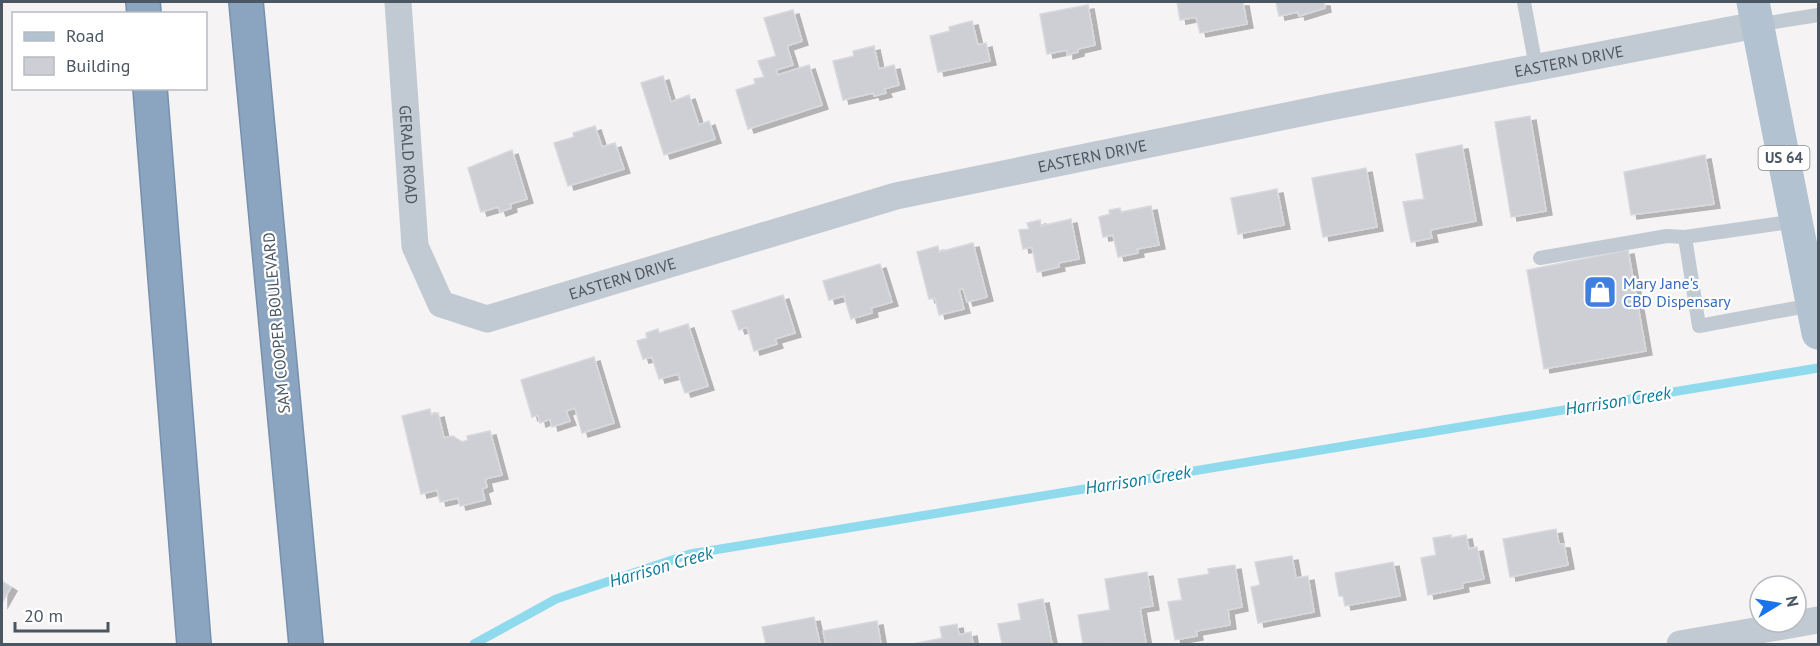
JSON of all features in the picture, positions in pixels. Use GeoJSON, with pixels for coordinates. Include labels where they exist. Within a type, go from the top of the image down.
{"type":"FeatureCollection","features":[{"type":"Feature","properties":{"kind":"highway","name":"SAM COOPER BOULEVARD"},"geometry":{"type":"LineString","coordinates":[[246,2],[306,645]]}},
{"type":"Feature","properties":{"kind":"highway"},"geometry":{"type":"LineString","coordinates":[[150,90],[194,645]]}},
{"type":"Feature","properties":{"kind":"main road","name":"US 64"},"geometry":{"type":"LineString","coordinates":[[1754,13],[1814,300]]}},
{"type":"Feature","properties":{"kind":"street","name":"GERALD ROAD"},"geometry":{"type":"LineString","coordinates":[[398,2],[415,246],[441,304]]}},
{"type":"Feature","properties":{"kind":"street","name":"EASTERN DRIVE"},"geometry":{"type":"LineString","coordinates":[[441,304],[487,319],[896,196],[1536,67],[1754,13]]}},
{"type":"Feature","properties":{"kind":"street"},"geometry":{"type":"LineString","coordinates":[[1680,645],[1818,620]]}},
{"type":"Feature","properties":{"kind":"lane"},"geometry":{"type":"LineString","coordinates":[[1524,2],[1536,67]]}},
{"type":"Feature","properties":{"kind":"lane"},"geometry":{"type":"LineString","coordinates":[[1754,13],[1818,15]]}},
{"type":"Feature","properties":{"kind":"lane"},"geometry":{"type":"LineString","coordinates":[[1540,258],[1667,236],[1685,237],[1797,221]]}},
{"type":"Feature","properties":{"kind":"lane"},"geometry":{"type":"LineString","coordinates":[[1685,237],[1699,326],[1814,300]]}},
{"type":"Feature","properties":{"kind":"building"},"geometry":{"type":"Polygon","coordinates":[[[1177,2],[1243,2],[1247,24],[1200,33],[1196,17],[1180,20],[1177,2]]]}},
{"type":"Feature","properties":{"kind":"building"},"geometry":{"type":"Polygon","coordinates":[[[1276,2],[1324,2],[1325,8],[1299,16],[1298,12],[1279,16],[1276,2]]]}},
{"type":"Feature","properties":{"kind":"building"},"geometry":{"type":"Polygon","coordinates":[[[1088,5],[1095,45],[1078,49],[1078,52],[1067,55],[1067,50],[1047,54],[1040,14],[1088,5]]]}},
{"type":"Feature","properties":{"kind":"building"},"geometry":{"type":"Polygon","coordinates":[[[793,10],[802,41],[787,46],[793,65],[776,70],[778,75],[809,65],[822,105],[748,129],[736,90],[755,84],[754,79],[764,77],[758,61],[776,56],[764,18],[793,10]]]}},
{"type":"Feature","properties":{"kind":"building"},"geometry":{"type":"Polygon","coordinates":[[[972,21],[978,45],[986,43],[990,61],[938,72],[930,36],[950,31],[949,27],[972,21]]]}},
{"type":"Feature","properties":{"kind":"building"},"geometry":{"type":"Polygon","coordinates":[[[874,46],[879,69],[894,65],[899,85],[884,89],[886,93],[874,96],[873,93],[843,100],[833,61],[854,56],[853,51],[874,46]]]}},
{"type":"Feature","properties":{"kind":"building"},"geometry":{"type":"Polygon","coordinates":[[[663,76],[671,102],[689,95],[699,125],[709,121],[715,139],[664,155],[641,83],[663,76]]]}},
{"type":"Feature","properties":{"kind":"building"},"geometry":{"type":"Polygon","coordinates":[[[1530,116],[1546,211],[1511,217],[1495,122],[1530,116]]]}},
{"type":"Feature","properties":{"kind":"building"},"geometry":{"type":"Polygon","coordinates":[[[595,126],[602,147],[615,143],[624,169],[568,186],[554,143],[574,137],[573,133],[595,126]]]}},
{"type":"Feature","properties":{"kind":"building"},"geometry":{"type":"Polygon","coordinates":[[[1462,145],[1476,221],[1430,230],[1432,238],[1411,242],[1403,202],[1424,199],[1416,154],[1462,145]]]}},
{"type":"Feature","properties":{"kind":"building"},"geometry":{"type":"Polygon","coordinates":[[[512,150],[527,199],[510,204],[511,208],[500,212],[498,207],[481,212],[468,168],[512,150]]]}},
{"type":"Feature","properties":{"kind":"building"},"geometry":{"type":"Polygon","coordinates":[[[1705,155],[1714,204],[1631,215],[1624,172],[1705,155]]]}},
{"type":"Feature","properties":{"kind":"building"},"geometry":{"type":"Polygon","coordinates":[[[1366,168],[1377,227],[1323,237],[1312,178],[1366,168]]]}},
{"type":"Feature","properties":{"kind":"building"},"geometry":{"type":"Polygon","coordinates":[[[1277,189],[1284,225],[1238,234],[1231,198],[1277,189]]]}},
{"type":"Feature","properties":{"kind":"building"},"geometry":{"type":"Polygon","coordinates":[[[1151,206],[1159,245],[1137,249],[1138,253],[1118,257],[1113,235],[1103,237],[1099,217],[1110,214],[1109,210],[1120,208],[1121,212],[1151,206]]]}},
{"type":"Feature","properties":{"kind":"building"},"geometry":{"type":"Polygon","coordinates":[[[1071,219],[1079,259],[1058,263],[1059,267],[1037,272],[1032,247],[1023,249],[1019,230],[1029,229],[1027,223],[1040,220],[1041,226],[1071,219]]]}},
{"type":"Feature","properties":{"kind":"building"},"geometry":{"type":"Polygon","coordinates":[[[973,243],[987,297],[967,302],[963,288],[959,290],[964,309],[939,315],[935,298],[929,299],[917,252],[938,246],[939,252],[973,243]]]}},
{"type":"Feature","properties":{"kind":"building"},"geometry":{"type":"Polygon","coordinates":[[[1628,250],[1646,351],[1544,369],[1527,270],[1628,250]]]}},
{"type":"Feature","properties":{"kind":"building"},"geometry":{"type":"Polygon","coordinates":[[[880,264],[892,302],[871,308],[872,313],[851,319],[844,296],[829,300],[823,281],[880,264]]]}},
{"type":"Feature","properties":{"kind":"building"},"geometry":{"type":"Polygon","coordinates":[[[783,295],[795,333],[775,339],[777,344],[754,351],[747,327],[739,330],[732,311],[783,295]]]}},
{"type":"Feature","properties":{"kind":"building"},"geometry":{"type":"Polygon","coordinates":[[[688,324],[708,386],[685,393],[678,374],[659,379],[652,357],[643,359],[637,341],[647,338],[646,333],[658,329],[659,333],[688,324]]]}},
{"type":"Feature","properties":{"kind":"building"},"geometry":{"type":"Polygon","coordinates":[[[594,357],[614,423],[582,433],[575,408],[566,411],[570,421],[552,427],[550,419],[540,423],[538,415],[532,417],[521,380],[594,357]]]}},
{"type":"Feature","properties":{"kind":"building"},"geometry":{"type":"Polygon","coordinates":[[[430,409],[431,415],[438,413],[444,438],[453,436],[462,442],[468,440],[467,436],[490,431],[502,475],[485,479],[487,487],[482,489],[485,500],[460,506],[458,498],[440,502],[437,490],[421,494],[402,416],[430,409]]]}},
{"type":"Feature","properties":{"kind":"building"},"geometry":{"type":"Polygon","coordinates":[[[1556,529],[1559,544],[1564,544],[1568,565],[1510,577],[1503,539],[1556,529]]]}},
{"type":"Feature","properties":{"kind":"building"},"geometry":{"type":"Polygon","coordinates":[[[1451,535],[1451,538],[1466,535],[1469,549],[1477,547],[1484,579],[1462,583],[1463,588],[1428,595],[1421,558],[1436,555],[1433,538],[1451,535]]]}},
{"type":"Feature","properties":{"kind":"building"},"geometry":{"type":"Polygon","coordinates":[[[1292,556],[1296,578],[1308,576],[1314,612],[1258,623],[1251,587],[1260,585],[1255,562],[1292,556]]]}},
{"type":"Feature","properties":{"kind":"building"},"geometry":{"type":"Polygon","coordinates":[[[1393,562],[1400,596],[1345,606],[1343,596],[1339,596],[1335,573],[1393,562]]]}},
{"type":"Feature","properties":{"kind":"building"},"geometry":{"type":"Polygon","coordinates":[[[1235,565],[1242,607],[1228,610],[1230,625],[1196,631],[1197,636],[1175,640],[1168,602],[1182,600],[1178,579],[1209,574],[1208,569],[1235,565]]]}},
{"type":"Feature","properties":{"kind":"building"},"geometry":{"type":"Polygon","coordinates":[[[1147,572],[1153,606],[1140,608],[1146,643],[1083,644],[1078,615],[1110,610],[1105,579],[1147,572]]]}},
{"type":"Feature","properties":{"kind":"building"},"geometry":{"type":"Polygon","coordinates":[[[2,581],[11,587],[2,603],[2,581]]]}},
{"type":"Feature","properties":{"kind":"building"},"geometry":{"type":"Polygon","coordinates":[[[1043,599],[1052,644],[1002,644],[998,624],[1021,620],[1018,604],[1043,599]]]}},
{"type":"Feature","properties":{"kind":"building"},"geometry":{"type":"Polygon","coordinates":[[[814,617],[820,644],[766,644],[762,627],[814,617]]]}},
{"type":"Feature","properties":{"kind":"building"},"geometry":{"type":"Polygon","coordinates":[[[877,621],[881,644],[826,644],[823,631],[877,621]]]}},
{"type":"Feature","properties":{"kind":"building"},"geometry":{"type":"Polygon","coordinates":[[[957,624],[959,635],[971,632],[973,644],[913,644],[942,638],[940,627],[957,624]]]}},
{"type":"Feature","properties":{"kind":"waterway","name":"Harrison Creek"},"geometry":{"type":"LineString","coordinates":[[474,644],[556,599],[690,554],[1818,368]]}},
{"type":"Feature","properties":{"kind":"place","name":"Mary Jane's CBD Dispensary"},"geometry":{"type":"Point","coordinates":[1600,292]}}]}
